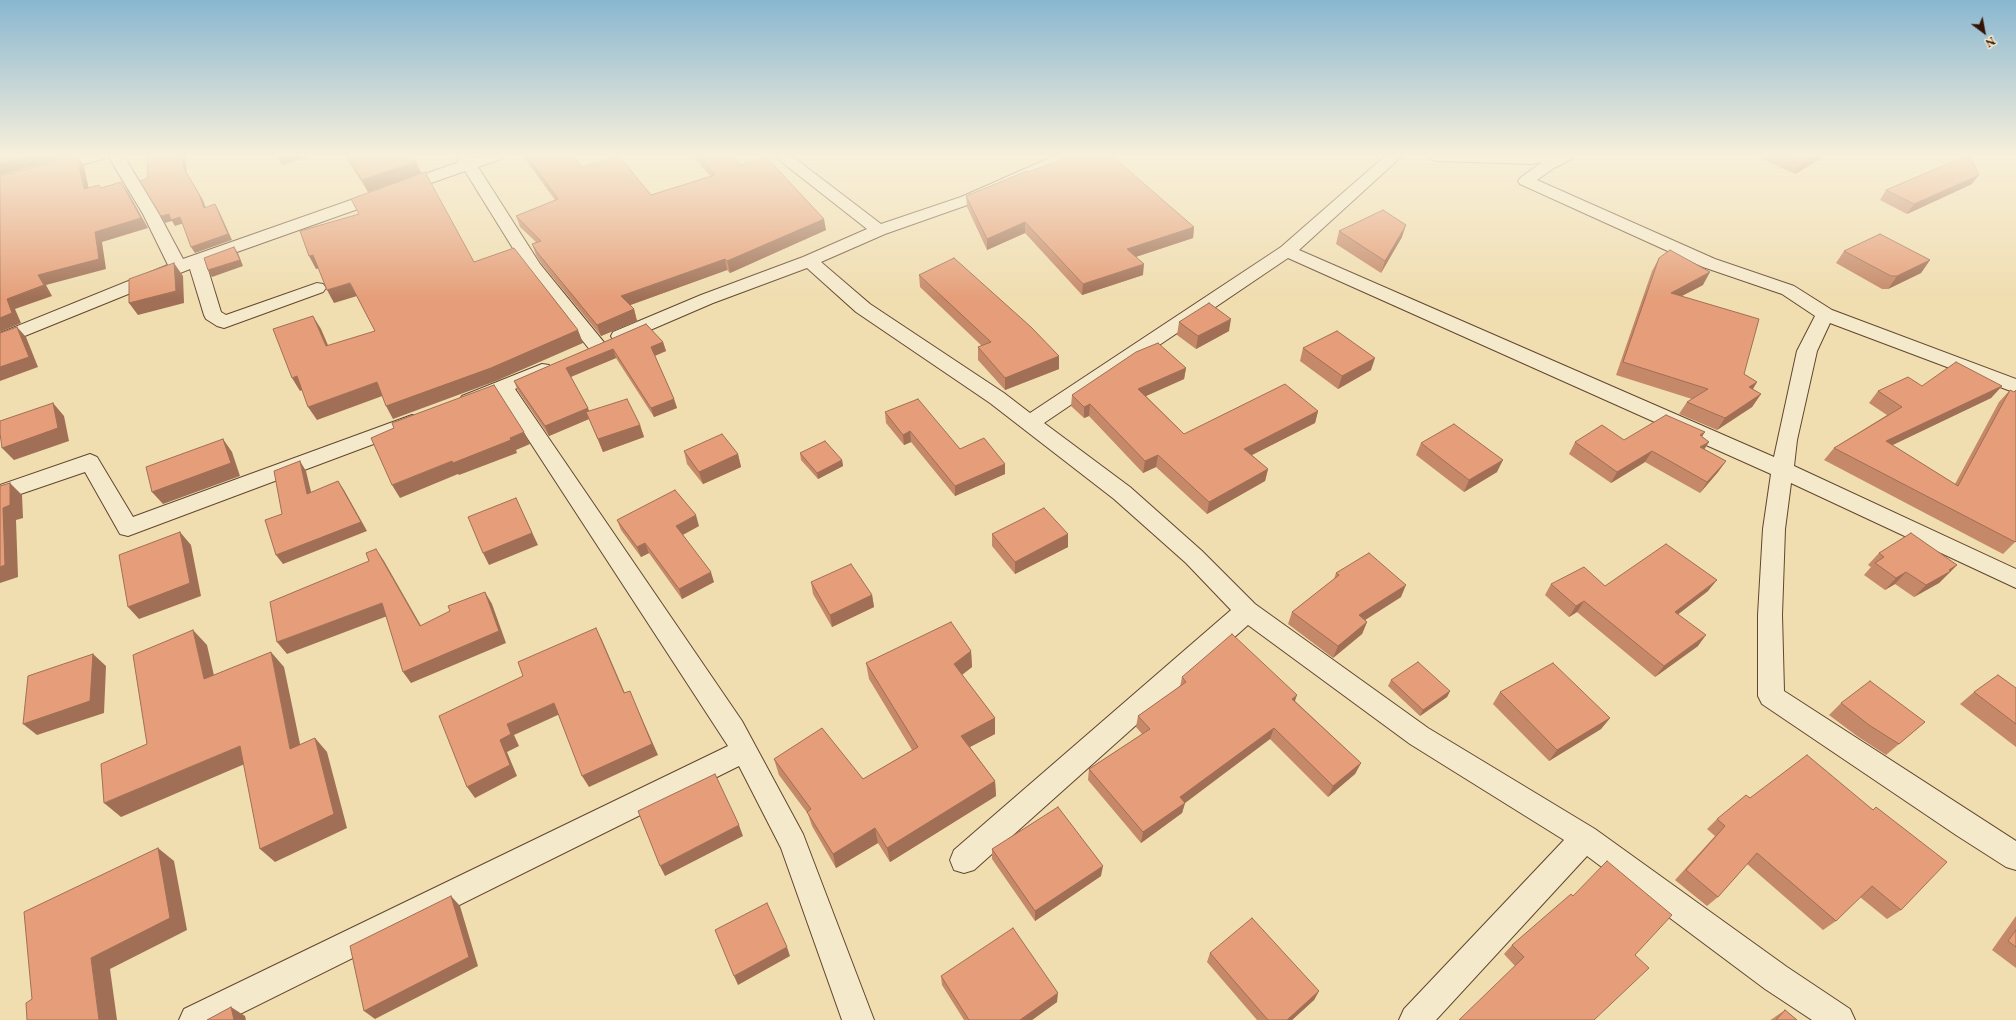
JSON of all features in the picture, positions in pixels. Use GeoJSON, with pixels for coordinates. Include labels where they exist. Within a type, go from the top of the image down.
{"type":"FeatureCollection","features":[{"type":"Feature","properties":{"kind":"street"},"geometry":{"type":"LineString","coordinates":[[145,204],[178,267]]}},
{"type":"Feature","properties":{"kind":"street"},"geometry":{"type":"LineString","coordinates":[[0,340],[178,267],[350,204]]}},
{"type":"Feature","properties":{"kind":"street"},"geometry":{"type":"LineString","coordinates":[[493,204],[533,267],[597,346]]}},
{"type":"Feature","properties":{"kind":"street"},"geometry":{"type":"LineString","coordinates":[[844,204],[879,230]]}},
{"type":"Feature","properties":{"kind":"street"},"geometry":{"type":"LineString","coordinates":[[453,407],[504,387],[707,299],[809,261],[879,230],[956,204]]}},
{"type":"Feature","properties":{"kind":"street"},"geometry":{"type":"LineString","coordinates":[[1030,423],[1286,250],[1339,204]]}},
{"type":"Feature","properties":{"kind":"street"},"geometry":{"type":"LineString","coordinates":[[1576,204],[1709,263],[1788,290],[1825,314],[2016,386]]}},
{"type":"Feature","properties":{"kind":"street"},"geometry":{"type":"LineString","coordinates":[[1286,250],[1783,470],[2016,580]]}},
{"type":"Feature","properties":{"kind":"street"},"geometry":{"type":"LineString","coordinates":[[197,261],[213,315],[224,322],[316,288]]}},
{"type":"Feature","properties":{"kind":"street"},"geometry":{"type":"LineString","coordinates":[[809,261],[863,308],[997,398],[1122,493],[1194,557],[1247,611],[1419,736],[1586,838],[1770,973],[1839,1020]]}},
{"type":"Feature","properties":{"kind":"street"},"geometry":{"type":"LineString","coordinates":[[1825,314],[1807,351],[1787,440],[1774,529],[1770,614],[1771,696],[1966,826],[2016,857]]}},
{"type":"Feature","properties":{"kind":"street"},"geometry":{"type":"LineString","coordinates":[[504,387],[733,729],[793,843],[858,1020]]}},
{"type":"Feature","properties":{"kind":"street"},"geometry":{"type":"LineString","coordinates":[[0,493],[90,462],[128,528],[431,415]]}},
{"type":"Feature","properties":{"kind":"street"},"geometry":{"type":"LineString","coordinates":[[964,860],[1247,611]]}},
{"type":"Feature","properties":{"kind":"street"},"geometry":{"type":"LineString","coordinates":[[195,1020],[744,751]]}},
{"type":"Feature","properties":{"kind":"street"},"geometry":{"type":"LineString","coordinates":[[1415,1020],[1586,838]]}},
{"type":"Feature","properties":{"kind":"building"},"geometry":{"type":"Polygon","coordinates":[[[0,204],[133,204],[141,218],[95,232],[99,259],[38,275],[44,285],[7,299],[12,313],[0,318],[0,204]]]}},
{"type":"Feature","properties":{"kind":"building"},"geometry":{"type":"Polygon","coordinates":[[[154,204],[202,204],[204,208],[215,204],[228,234],[191,247],[180,217],[171,220],[169,214],[161,216],[154,204]]]}},
{"type":"Feature","properties":{"kind":"building"},"geometry":{"type":"Polygon","coordinates":[[[353,204],[442,204],[474,262],[514,248],[578,330],[491,368],[386,406],[377,382],[308,407],[297,376],[292,378],[273,329],[313,316],[326,346],[375,331],[350,283],[327,290],[313,255],[309,256],[300,231],[359,214],[353,204]]]}},
{"type":"Feature","properties":{"kind":"building"},"geometry":{"type":"Polygon","coordinates":[[[547,204],[810,204],[824,219],[727,261],[725,259],[621,296],[634,309],[597,325],[532,244],[541,241],[516,216],[547,204]]]}},
{"type":"Feature","properties":{"kind":"building"},"geometry":{"type":"Polygon","coordinates":[[[970,204],[1167,204],[1194,227],[1127,249],[1144,264],[1083,284],[1025,222],[987,239],[970,204]]]}},
{"type":"Feature","properties":{"kind":"building"},"geometry":{"type":"Polygon","coordinates":[[[1383,210],[1406,225],[1385,261],[1339,231],[1383,210]]]}},
{"type":"Feature","properties":{"kind":"building"},"geometry":{"type":"Polygon","coordinates":[[[1880,234],[1930,260],[1897,276],[1891,276],[1844,251],[1880,234]]]}},
{"type":"Feature","properties":{"kind":"building"},"geometry":{"type":"Polygon","coordinates":[[[234,247],[240,260],[208,270],[204,258],[234,247]]]}},
{"type":"Feature","properties":{"kind":"building"},"geometry":{"type":"Polygon","coordinates":[[[1670,250],[1710,272],[1671,293],[1759,319],[1744,374],[1757,382],[1749,387],[1761,394],[1725,418],[1687,402],[1708,389],[1623,362],[1659,258],[1670,250]]]}},
{"type":"Feature","properties":{"kind":"building"},"geometry":{"type":"Polygon","coordinates":[[[954,258],[1031,327],[1059,356],[1005,378],[978,347],[991,342],[919,275],[954,258]]]}},
{"type":"Feature","properties":{"kind":"building"},"geometry":{"type":"Polygon","coordinates":[[[174,263],[176,291],[129,303],[129,279],[174,263]]]}},
{"type":"Feature","properties":{"kind":"building"},"geometry":{"type":"Polygon","coordinates":[[[1209,303],[1231,319],[1198,336],[1179,322],[1209,303]]]}},
{"type":"Feature","properties":{"kind":"building"},"geometry":{"type":"Polygon","coordinates":[[[646,324],[663,342],[651,347],[674,399],[651,408],[613,349],[566,368],[588,408],[545,426],[514,381],[646,324]]]}},
{"type":"Feature","properties":{"kind":"building"},"geometry":{"type":"Polygon","coordinates":[[[17,327],[29,357],[0,367],[0,333],[17,327]]]}},
{"type":"Feature","properties":{"kind":"building"},"geometry":{"type":"Polygon","coordinates":[[[1337,331],[1375,358],[1342,376],[1303,348],[1337,331]]]}},
{"type":"Feature","properties":{"kind":"building"},"geometry":{"type":"Polygon","coordinates":[[[1158,343],[1186,368],[1138,389],[1184,434],[1285,384],[1318,411],[1244,449],[1268,469],[1209,502],[1158,455],[1145,461],[1090,404],[1084,407],[1072,395],[1136,352],[1158,343]]]}},
{"type":"Feature","properties":{"kind":"building"},"geometry":{"type":"Polygon","coordinates":[[[1956,362],[2002,386],[1886,441],[1958,486],[2010,390],[2014,392],[2016,390],[2015,542],[1834,448],[1902,407],[1878,391],[1908,377],[1922,386],[1956,362]]]}},
{"type":"Feature","properties":{"kind":"building"},"geometry":{"type":"Polygon","coordinates":[[[494,385],[524,432],[510,438],[511,440],[453,463],[452,461],[392,485],[371,438],[394,428],[392,423],[494,385]]]}},
{"type":"Feature","properties":{"kind":"building"},"geometry":{"type":"Polygon","coordinates":[[[627,399],[640,425],[598,439],[586,412],[627,399]]]}},
{"type":"Feature","properties":{"kind":"building"},"geometry":{"type":"Polygon","coordinates":[[[918,399],[960,449],[984,438],[1005,464],[955,486],[910,431],[903,435],[885,412],[918,399]]]}},
{"type":"Feature","properties":{"kind":"building"},"geometry":{"type":"Polygon","coordinates":[[[53,403],[58,428],[2,448],[0,421],[53,403]]]}},
{"type":"Feature","properties":{"kind":"building"},"geometry":{"type":"Polygon","coordinates":[[[1666,415],[1705,432],[1700,435],[1709,442],[1700,447],[1726,461],[1707,482],[1652,451],[1617,472],[1575,442],[1602,425],[1624,440],[1666,415]]]}},
{"type":"Feature","properties":{"kind":"building"},"geometry":{"type":"Polygon","coordinates":[[[1454,424],[1503,460],[1469,480],[1421,443],[1454,424]]]}},
{"type":"Feature","properties":{"kind":"building"},"geometry":{"type":"Polygon","coordinates":[[[722,434],[738,454],[699,472],[684,451],[722,434]]]}},
{"type":"Feature","properties":{"kind":"building"},"geometry":{"type":"Polygon","coordinates":[[[223,439],[231,463],[152,492],[146,467],[223,439]]]}},
{"type":"Feature","properties":{"kind":"building"},"geometry":{"type":"Polygon","coordinates":[[[825,441],[842,460],[817,473],[800,453],[825,441]]]}},
{"type":"Feature","properties":{"kind":"building"},"geometry":{"type":"Polygon","coordinates":[[[300,461],[307,494],[338,481],[361,522],[276,555],[265,520],[282,514],[274,471],[300,461]]]}},
{"type":"Feature","properties":{"kind":"building"},"geometry":{"type":"Polygon","coordinates":[[[10,483],[10,505],[3,508],[5,565],[0,567],[0,486],[10,483]]]}},
{"type":"Feature","properties":{"kind":"building"},"geometry":{"type":"Polygon","coordinates":[[[675,490],[696,515],[676,526],[711,572],[679,589],[645,543],[637,547],[617,520],[675,490]]]}},
{"type":"Feature","properties":{"kind":"building"},"geometry":{"type":"Polygon","coordinates":[[[516,498],[532,533],[483,553],[468,517],[516,498]]]}},
{"type":"Feature","properties":{"kind":"building"},"geometry":{"type":"Polygon","coordinates":[[[1044,508],[1068,534],[1015,562],[992,534],[1044,508]]]}},
{"type":"Feature","properties":{"kind":"building"},"geometry":{"type":"Polygon","coordinates":[[[180,532],[190,583],[128,607],[119,555],[180,532]]]}},
{"type":"Feature","properties":{"kind":"building"},"geometry":{"type":"Polygon","coordinates":[[[1911,533],[1957,565],[1949,570],[1951,571],[1926,585],[1906,572],[1896,578],[1875,563],[1884,557],[1879,553],[1911,533]]]}},
{"type":"Feature","properties":{"kind":"building"},"geometry":{"type":"Polygon","coordinates":[[[1666,544],[1717,580],[1675,612],[1706,635],[1664,666],[1584,601],[1576,606],[1551,584],[1584,567],[1605,586],[1666,544]]]}},
{"type":"Feature","properties":{"kind":"building"},"geometry":{"type":"Polygon","coordinates":[[[376,549],[420,626],[450,611],[448,606],[485,592],[499,631],[403,672],[382,603],[277,642],[270,602],[369,561],[366,553],[376,549]]]}},
{"type":"Feature","properties":{"kind":"building"},"geometry":{"type":"Polygon","coordinates":[[[1369,553],[1406,585],[1359,615],[1367,622],[1338,646],[1292,612],[1339,575],[1336,573],[1369,553]]]}},
{"type":"Feature","properties":{"kind":"building"},"geometry":{"type":"Polygon","coordinates":[[[851,564],[872,595],[830,615],[811,582],[851,564]]]}},
{"type":"Feature","properties":{"kind":"building"},"geometry":{"type":"Polygon","coordinates":[[[951,622],[971,651],[954,664],[995,718],[961,736],[995,781],[887,848],[875,828],[833,854],[807,812],[811,809],[774,759],[822,728],[863,779],[918,747],[866,663],[951,622]]]}},
{"type":"Feature","properties":{"kind":"building"},"geometry":{"type":"Polygon","coordinates":[[[596,628],[624,693],[630,691],[652,744],[582,776],[554,703],[507,724],[511,734],[500,740],[510,765],[467,787],[439,716],[523,676],[518,662],[596,628]]]}},
{"type":"Feature","properties":{"kind":"building"},"geometry":{"type":"Polygon","coordinates":[[[193,630],[204,679],[271,652],[290,749],[315,738],[334,814],[260,849],[240,746],[104,803],[101,764],[147,744],[133,655],[193,630]]]}},
{"type":"Feature","properties":{"kind":"building"},"geometry":{"type":"Polygon","coordinates":[[[1232,634],[1297,695],[1292,699],[1361,763],[1333,786],[1274,728],[1180,797],[1185,803],[1143,832],[1089,769],[1150,729],[1138,716],[1186,682],[1182,677],[1232,634]]]}},
{"type":"Feature","properties":{"kind":"building"},"geometry":{"type":"Polygon","coordinates":[[[93,654],[90,701],[23,724],[28,676],[93,654]]]}},
{"type":"Feature","properties":{"kind":"building"},"geometry":{"type":"Polygon","coordinates":[[[1418,662],[1450,691],[1423,710],[1391,680],[1418,662]]]}},
{"type":"Feature","properties":{"kind":"building"},"geometry":{"type":"Polygon","coordinates":[[[1553,663],[1610,718],[1557,750],[1500,692],[1553,663]]]}},
{"type":"Feature","properties":{"kind":"building"},"geometry":{"type":"Polygon","coordinates":[[[1998,675],[2016,688],[2016,724],[1974,692],[1998,675]]]}},
{"type":"Feature","properties":{"kind":"building"},"geometry":{"type":"Polygon","coordinates":[[[1870,681],[1925,722],[1899,744],[1869,725],[1841,703],[1870,681]]]}},
{"type":"Feature","properties":{"kind":"building"},"geometry":{"type":"Polygon","coordinates":[[[1807,755],[1873,810],[1876,807],[1947,862],[1901,910],[1872,886],[1836,921],[1757,853],[1718,897],[1686,870],[1725,826],[1717,819],[1746,795],[1750,798],[1807,755]]]}},
{"type":"Feature","properties":{"kind":"building"},"geometry":{"type":"Polygon","coordinates":[[[715,774],[739,825],[660,866],[638,811],[715,774]]]}},
{"type":"Feature","properties":{"kind":"building"},"geometry":{"type":"Polygon","coordinates":[[[1058,807],[1103,866],[1035,911],[992,849],[1058,807]]]}},
{"type":"Feature","properties":{"kind":"building"},"geometry":{"type":"Polygon","coordinates":[[[158,848],[170,918],[91,958],[99,1020],[27,1020],[26,1003],[32,999],[24,912],[158,848]]]}},
{"type":"Feature","properties":{"kind":"building"},"geometry":{"type":"Polygon","coordinates":[[[1607,861],[1672,915],[1635,955],[1649,968],[1594,1020],[1459,1020],[1524,957],[1512,945],[1571,894],[1573,896],[1607,861]]]}},
{"type":"Feature","properties":{"kind":"building"},"geometry":{"type":"Polygon","coordinates":[[[451,896],[469,957],[364,1011],[350,946],[451,896]]]}},
{"type":"Feature","properties":{"kind":"building"},"geometry":{"type":"Polygon","coordinates":[[[767,903],[787,947],[734,976],[715,930],[767,903]]]}},
{"type":"Feature","properties":{"kind":"building"},"geometry":{"type":"Polygon","coordinates":[[[1252,918],[1319,991],[1287,1020],[1268,1020],[1210,953],[1252,918]]]}},
{"type":"Feature","properties":{"kind":"building"},"geometry":{"type":"Polygon","coordinates":[[[1013,928],[1058,993],[1020,1020],[969,1020],[941,976],[1013,928]]]}},
{"type":"Feature","properties":{"kind":"building"},"geometry":{"type":"Polygon","coordinates":[[[2016,930],[2016,947],[2008,941],[2016,930]]]}},
{"type":"Feature","properties":{"kind":"building"},"geometry":{"type":"Polygon","coordinates":[[[231,1007],[234,1020],[207,1020],[231,1007]]]}},
{"type":"Feature","properties":{"kind":"building"},"geometry":{"type":"Polygon","coordinates":[[[1785,1010],[1797,1020],[1776,1020],[1785,1010]]]}}]}
